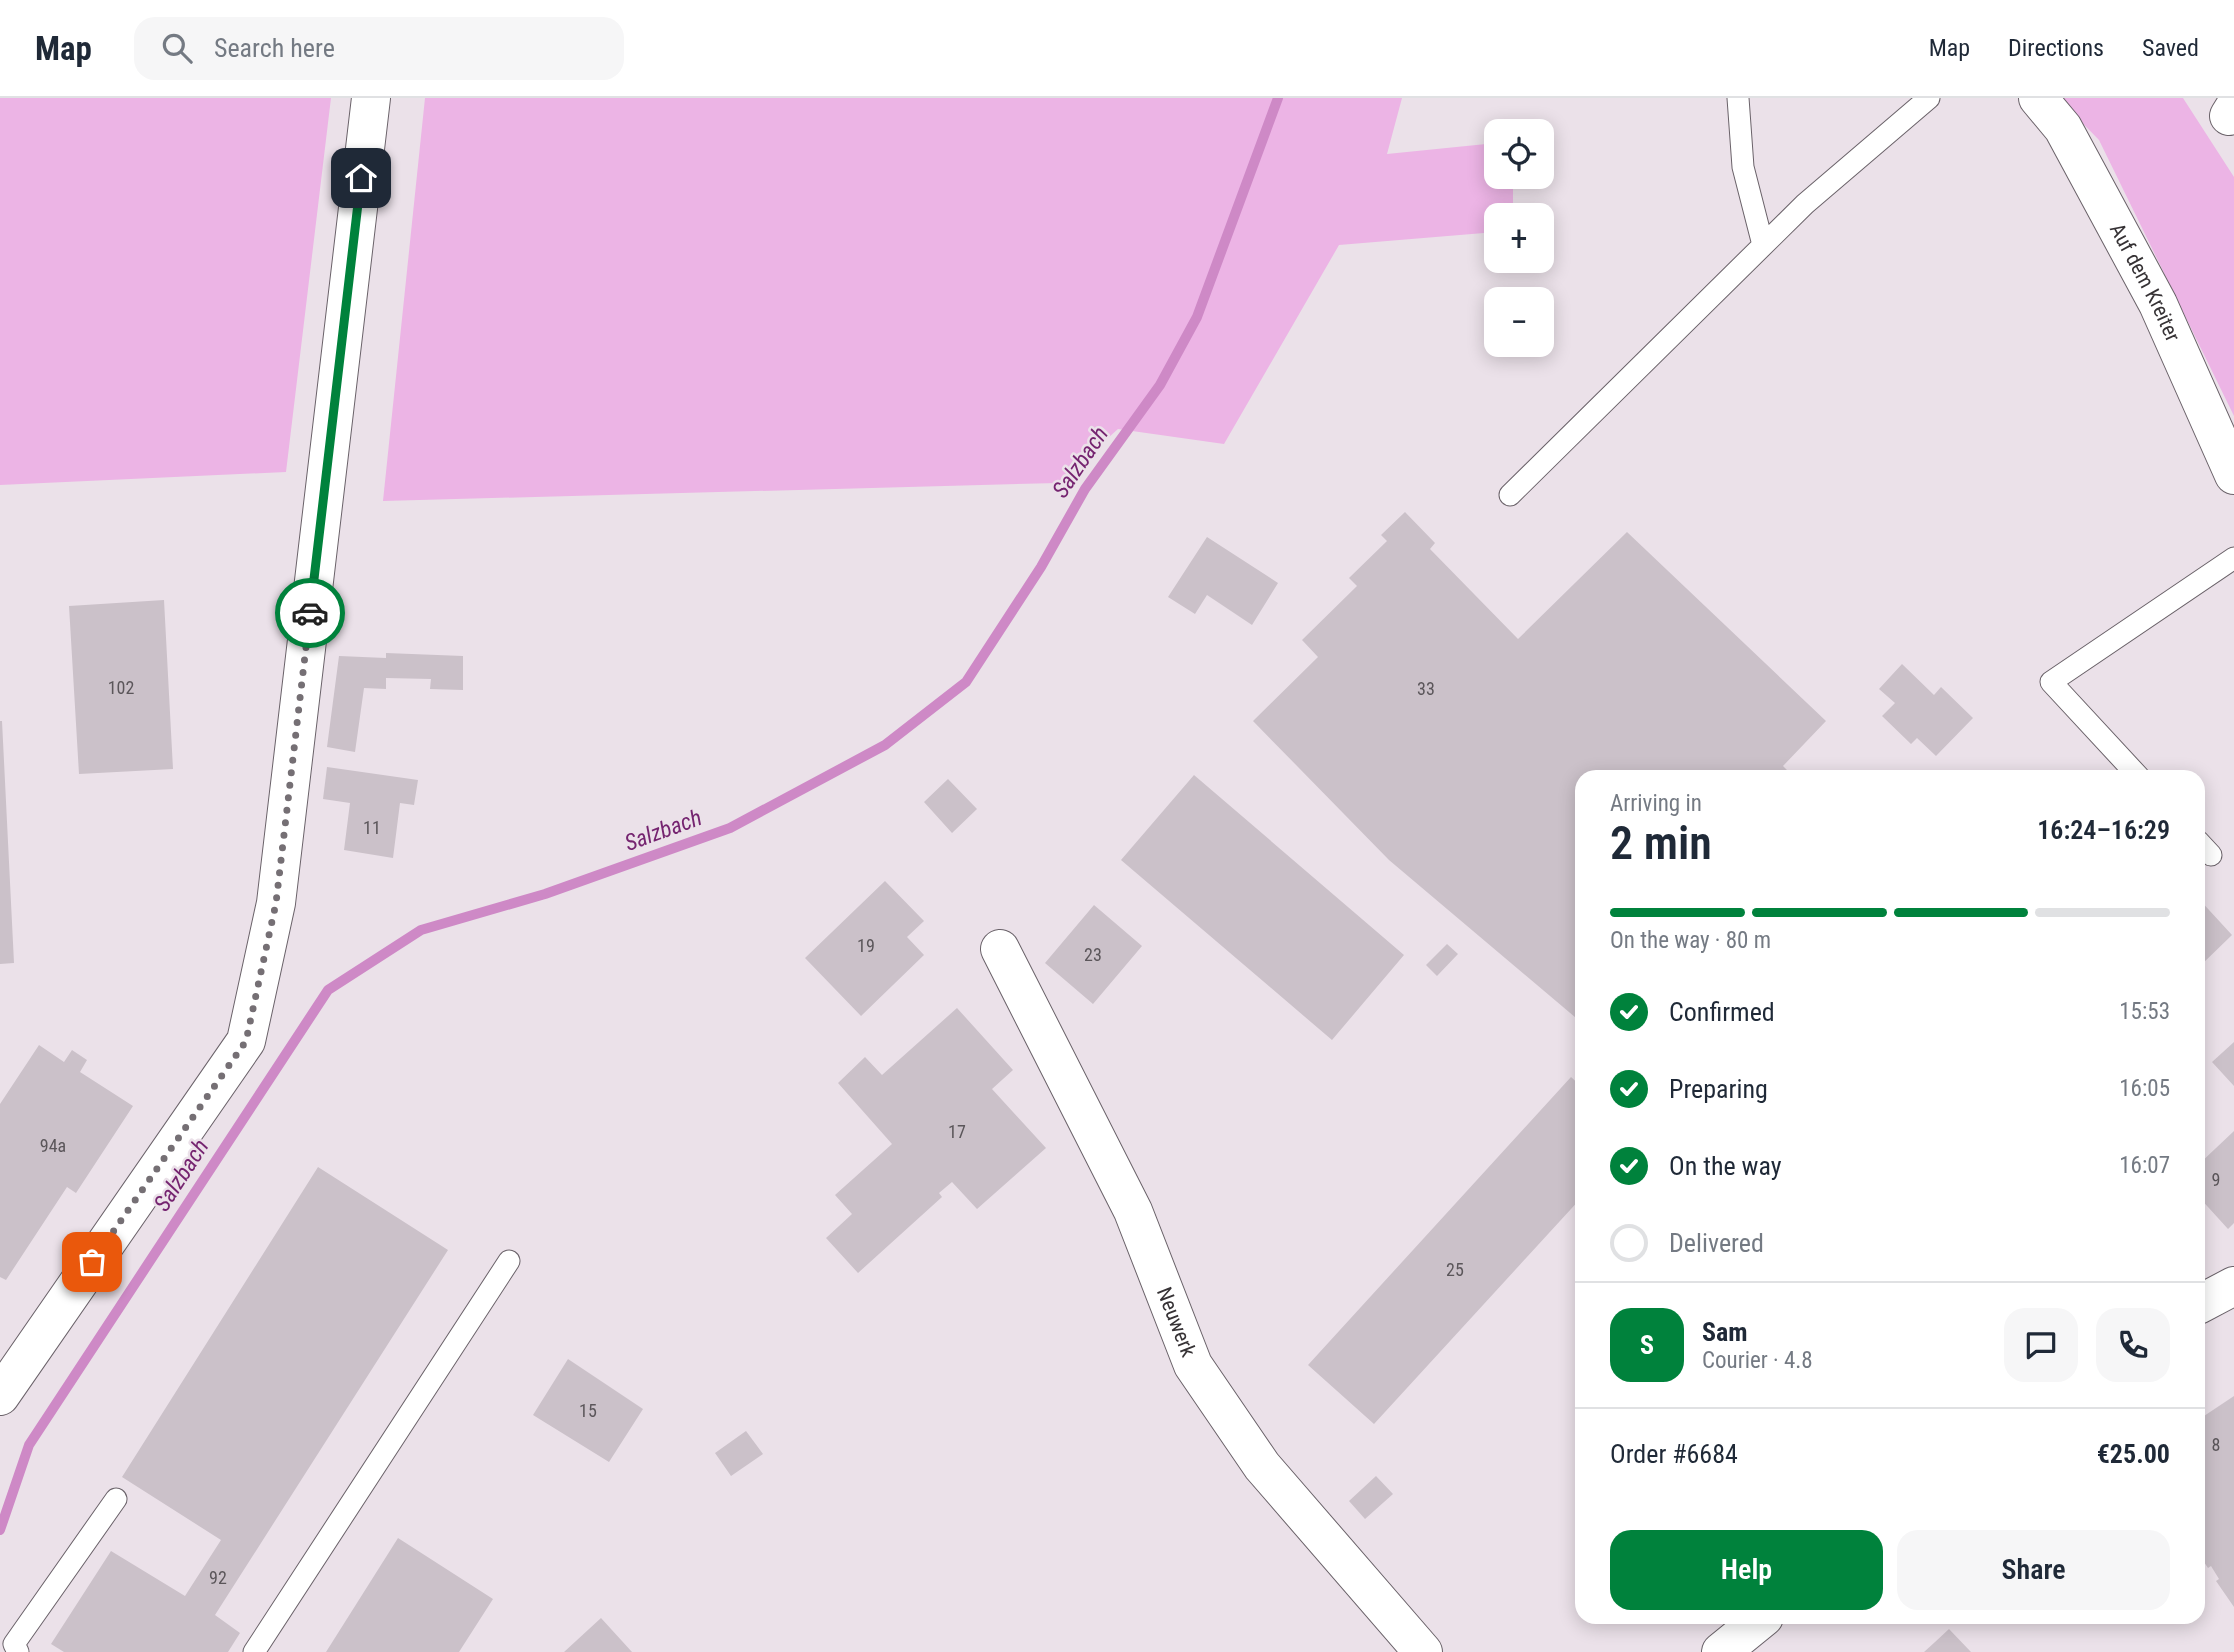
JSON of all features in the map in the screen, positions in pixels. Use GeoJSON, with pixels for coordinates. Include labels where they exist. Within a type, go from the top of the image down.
{"type":"FeatureCollection","features":[{"type":"Feature","properties":{"kind":"street"},"geometry":{"type":"LineString","coordinates":[[0,1396],[246,1041],[276,903],[371,98]]}},
{"type":"Feature","properties":{"kind":"street","name":"Auf dem Kreiter"},"geometry":{"type":"LineString","coordinates":[[2038,98],[2063,128],[2158,304],[2234,475]]}},
{"type":"Feature","properties":{"kind":"street","name":"Neuwerk"},"geometry":{"type":"LineString","coordinates":[[1000,949],[1133,1211],[1193,1364],[1262,1466],[1423,1652]]}},
{"type":"Feature","properties":{"kind":"street"},"geometry":{"type":"LineString","coordinates":[[2205,1301],[2234,1286]]}},
{"type":"Feature","properties":{"kind":"street"},"geometry":{"type":"LineString","coordinates":[[1721,1652],[1756,1624]]}},
{"type":"Feature","properties":{"kind":"lane"},"geometry":{"type":"LineString","coordinates":[[1738,98],[1743,167],[1763,246]]}},
{"type":"Feature","properties":{"kind":"lane"},"geometry":{"type":"LineString","coordinates":[[1510,495],[1805,204],[1928,98]]}},
{"type":"Feature","properties":{"kind":"lane"},"geometry":{"type":"LineString","coordinates":[[2133,770],[2051,682],[2234,558]]}},
{"type":"Feature","properties":{"kind":"lane"},"geometry":{"type":"LineString","coordinates":[[254,1652],[509,1261]]}},
{"type":"Feature","properties":{"kind":"lane"},"geometry":{"type":"LineString","coordinates":[[18,1652],[14,1644],[116,1499]]}},
{"type":"Feature","properties":{"kind":"shaded area"},"geometry":{"type":"Polygon","coordinates":[[[0,98],[331,98],[286,472],[0,485],[0,98]]]}},
{"type":"Feature","properties":{"kind":"shaded area"},"geometry":{"type":"Polygon","coordinates":[[[425,98],[1402,98],[1387,154],[1484,144],[1484,189],[1513,189],[1513,203],[1484,203],[1484,233],[1339,245],[1224,444],[1118,429],[1058,483],[383,501],[425,98]]]}},
{"type":"Feature","properties":{"kind":"shaded area"},"geometry":{"type":"Polygon","coordinates":[[[2058,98],[2183,98],[2234,177],[2234,416],[2099,140],[2058,98]]]}},
{"type":"Feature","properties":{"kind":"building"},"geometry":{"type":"Polygon","coordinates":[[[1405,512],[1435,543],[1430,549],[1518,639],[1627,532],[1826,721],[1783,766],[1787,770],[1575,770],[1575,1017],[1389,860],[1253,721],[1318,657],[1302,640],[1357,586],[1349,578],[1387,541],[1381,535],[1405,512]]]}},
{"type":"Feature","properties":{"kind":"building"},"geometry":{"type":"Polygon","coordinates":[[[1207,537],[1278,583],[1252,625],[1207,595],[1195,614],[1168,597],[1207,537]]]}},
{"type":"Feature","properties":{"kind":"building"},"geometry":{"type":"Polygon","coordinates":[[[164,600],[173,769],[79,774],[69,606],[164,600]]]}},
{"type":"Feature","properties":{"kind":"building"},"geometry":{"type":"Polygon","coordinates":[[[386,653],[463,656],[463,690],[430,689],[431,679],[386,678],[386,689],[364,688],[355,752],[327,747],[339,656],[386,658],[386,653]]]}},
{"type":"Feature","properties":{"kind":"building"},"geometry":{"type":"Polygon","coordinates":[[[1902,664],[1934,695],[1941,687],[1973,718],[1936,756],[1917,738],[1911,744],[1882,716],[1895,703],[1879,689],[1902,664]]]}},
{"type":"Feature","properties":{"kind":"building"},"geometry":{"type":"Polygon","coordinates":[[[0,721],[14,963],[0,964],[0,721]]]}},
{"type":"Feature","properties":{"kind":"building"},"geometry":{"type":"Polygon","coordinates":[[[327,767],[418,780],[414,805],[400,803],[393,858],[344,850],[350,803],[323,799],[327,767]]]}},
{"type":"Feature","properties":{"kind":"building"},"geometry":{"type":"Polygon","coordinates":[[[1194,775],[1404,955],[1332,1040],[1121,860],[1194,775]]]}},
{"type":"Feature","properties":{"kind":"building"},"geometry":{"type":"Polygon","coordinates":[[[948,779],[977,809],[952,833],[924,802],[948,779]]]}},
{"type":"Feature","properties":{"kind":"building"},"geometry":{"type":"Polygon","coordinates":[[[885,881],[924,921],[907,937],[924,955],[861,1016],[805,958],[885,881]]]}},
{"type":"Feature","properties":{"kind":"building"},"geometry":{"type":"Polygon","coordinates":[[[1094,905],[1142,946],[1093,1004],[1045,963],[1094,905]]]}},
{"type":"Feature","properties":{"kind":"building"},"geometry":{"type":"Polygon","coordinates":[[[2205,906],[2232,935],[2205,961],[2205,906]]]}},
{"type":"Feature","properties":{"kind":"building"},"geometry":{"type":"Polygon","coordinates":[[[1447,944],[1458,954],[1437,976],[1426,965],[1447,944]]]}},
{"type":"Feature","properties":{"kind":"building"},"geometry":{"type":"Polygon","coordinates":[[[957,1008],[1013,1070],[992,1089],[1046,1148],[977,1209],[952,1182],[939,1193],[942,1197],[858,1273],[826,1238],[852,1214],[835,1195],[892,1144],[838,1083],[865,1057],[882,1075],[957,1008]]]}},
{"type":"Feature","properties":{"kind":"building"},"geometry":{"type":"Polygon","coordinates":[[[2234,1042],[2234,1086],[2212,1062],[2234,1042]]]}},
{"type":"Feature","properties":{"kind":"building"},"geometry":{"type":"Polygon","coordinates":[[[39,1045],[64,1062],[72,1050],[87,1060],[80,1072],[133,1106],[76,1193],[67,1187],[6,1280],[0,1277],[0,1104],[39,1045]]]}},
{"type":"Feature","properties":{"kind":"building"},"geometry":{"type":"Polygon","coordinates":[[[1571,1077],[1575,1081],[1575,1205],[1374,1424],[1308,1365],[1571,1077]]]}},
{"type":"Feature","properties":{"kind":"building"},"geometry":{"type":"Polygon","coordinates":[[[2234,1131],[2234,1223],[2228,1229],[2205,1204],[2205,1158],[2234,1131]]]}},
{"type":"Feature","properties":{"kind":"building"},"geometry":{"type":"Polygon","coordinates":[[[318,1167],[448,1250],[215,1615],[240,1633],[228,1652],[64,1652],[51,1644],[111,1551],[185,1596],[221,1540],[122,1477],[318,1167]]]}},
{"type":"Feature","properties":{"kind":"building"},"geometry":{"type":"Polygon","coordinates":[[[568,1359],[643,1409],[609,1462],[533,1415],[568,1359]]]}},
{"type":"Feature","properties":{"kind":"building"},"geometry":{"type":"Polygon","coordinates":[[[2234,1396],[2234,1607],[2216,1581],[2219,1579],[2211,1566],[2208,1568],[2205,1564],[2205,1415],[2234,1396]]]}},
{"type":"Feature","properties":{"kind":"building"},"geometry":{"type":"Polygon","coordinates":[[[746,1431],[763,1454],[731,1476],[715,1453],[746,1431]]]}},
{"type":"Feature","properties":{"kind":"building"},"geometry":{"type":"Polygon","coordinates":[[[1376,1476],[1393,1494],[1365,1519],[1349,1501],[1376,1476]]]}},
{"type":"Feature","properties":{"kind":"building"},"geometry":{"type":"Polygon","coordinates":[[[398,1538],[493,1599],[459,1652],[326,1652],[398,1538]]]}},
{"type":"Feature","properties":{"kind":"building"},"geometry":{"type":"Polygon","coordinates":[[[601,1618],[632,1652],[564,1652],[601,1618]]]}},
{"type":"Feature","properties":{"kind":"building"},"geometry":{"type":"Polygon","coordinates":[[[1949,1629],[1971,1652],[1924,1652],[1935,1642],[1949,1629]]]}},
{"type":"Feature","properties":{"kind":"waterway","name":"Salzbach"},"geometry":{"type":"LineString","coordinates":[[0,1530],[29,1445],[328,990],[421,930],[545,894],[730,828],[885,745],[966,682],[1041,567],[1085,489],[1160,385],[1197,317],[1278,98]]}},
{"type":"Feature","properties":{"kind":"way so far"},"geometry":{"type":"LineString","coordinates":[[92,1262],[246,1041],[276,903],[310,613]]}},
{"type":"Feature","properties":{"kind":"route"},"geometry":{"type":"LineString","coordinates":[[310,613],[361,178]]}}]}
